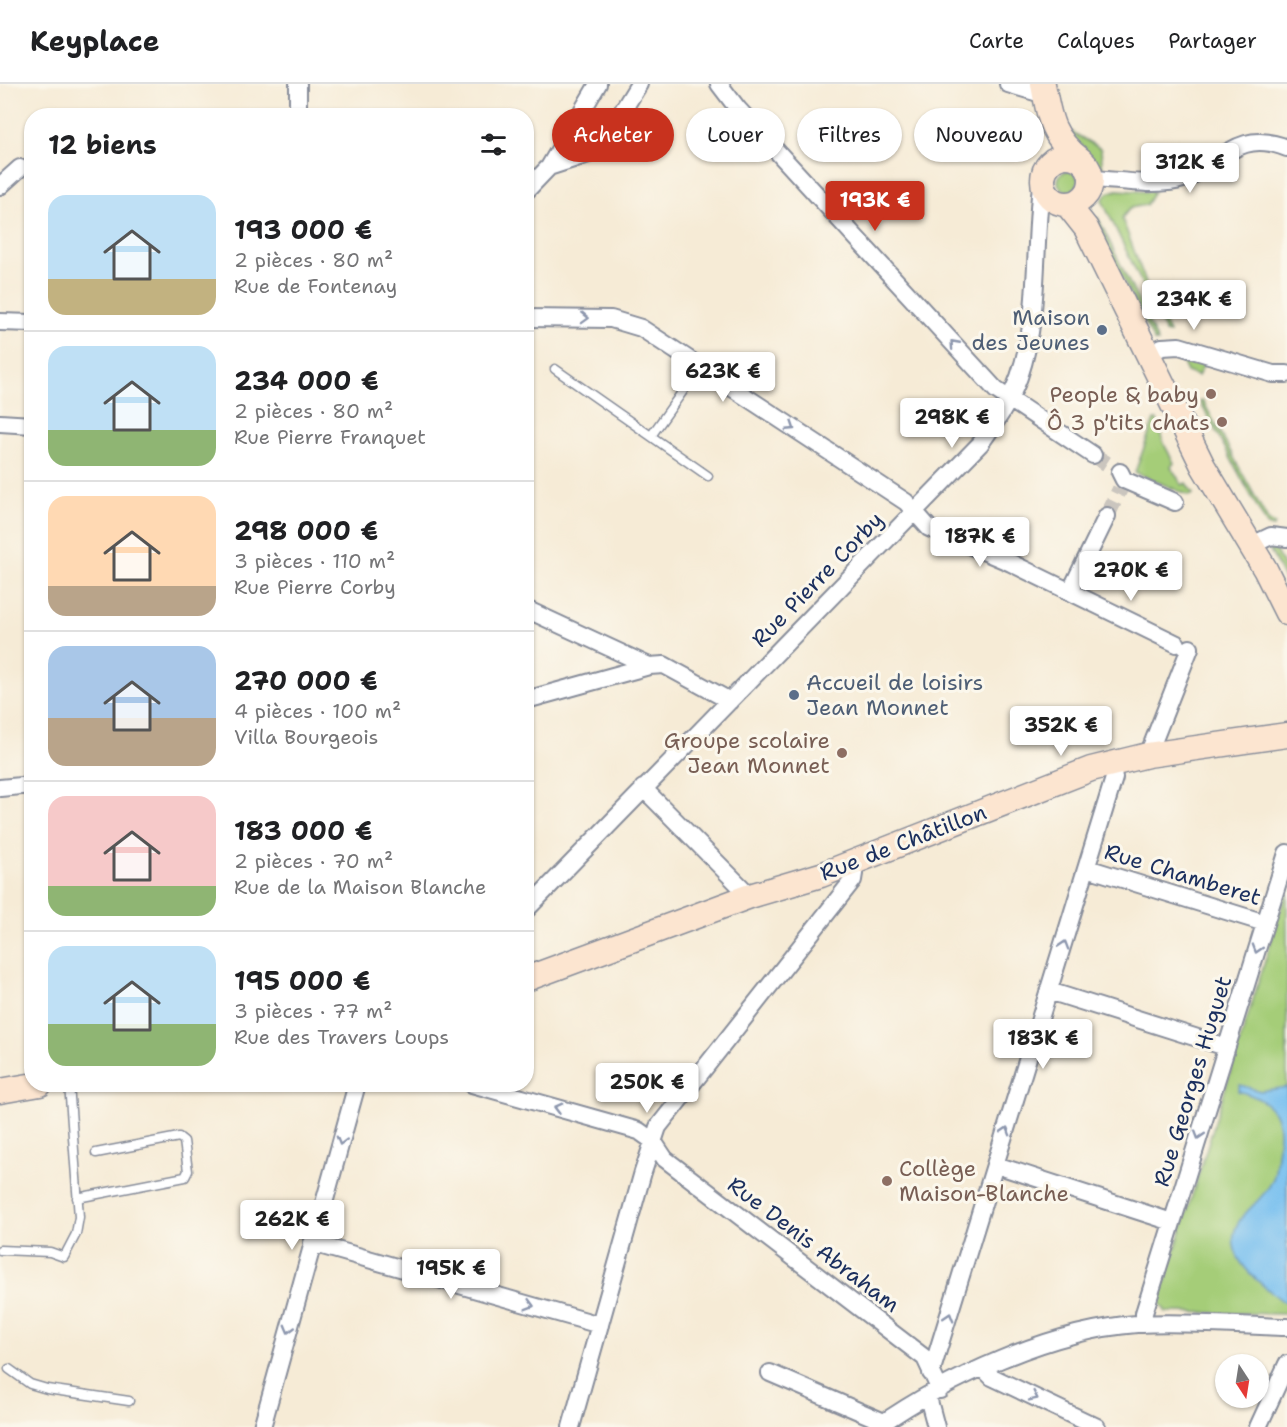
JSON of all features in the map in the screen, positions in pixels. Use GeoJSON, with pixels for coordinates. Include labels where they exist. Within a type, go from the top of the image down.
{"type":"FeatureCollection","features":[{"type":"Feature","properties":{"kind":"main road"},"geometry":{"type":"LineString","coordinates":[[1037,86],[1046,194],[1077,188]]}},
{"type":"Feature","properties":{"kind":"main road"},"geometry":{"type":"LineString","coordinates":[[1037,86],[1055,135],[1067,149],[1086,228],[1146,355],[1203,466],[1265,569],[1287,613]]}},
{"type":"Feature","properties":{"kind":"main road"},"geometry":{"type":"LineString","coordinates":[[1043,173],[1056,158],[1073,156],[1077,188]]}},
{"type":"Feature","properties":{"kind":"main road","name":"Rue de Châtillon"},"geometry":{"type":"LineString","coordinates":[[534,976],[750,896],[856,861],[1067,777],[1148,755],[1287,735]]}},
{"type":"Feature","properties":{"kind":"main road"},"geometry":{"type":"LineString","coordinates":[[0,1091],[24,1087]]}},
{"type":"Feature","properties":{"kind":"street"},"geometry":{"type":"LineString","coordinates":[[298,84],[298,108]]}},
{"type":"Feature","properties":{"kind":"street"},"geometry":{"type":"LineString","coordinates":[[534,183],[549,167],[598,84]]}},
{"type":"Feature","properties":{"kind":"street"},"geometry":{"type":"LineString","coordinates":[[549,167],[598,151],[639,84]]}},
{"type":"Feature","properties":{"kind":"street"},"geometry":{"type":"LineString","coordinates":[[719,84],[738,109],[996,390],[1093,455]]}},
{"type":"Feature","properties":{"kind":"street"},"geometry":{"type":"LineString","coordinates":[[1008,84],[1037,86]]}},
{"type":"Feature","properties":{"kind":"street"},"geometry":{"type":"LineString","coordinates":[[1039,227],[1050,210],[1077,188],[1175,181],[1191,176],[1236,147],[1262,142],[1287,148]]}},
{"type":"Feature","properties":{"kind":"street"},"geometry":{"type":"LineString","coordinates":[[0,186],[20,168]]}},
{"type":"Feature","properties":{"kind":"street","name":"Rue Pierre Corby"},"geometry":{"type":"LineString","coordinates":[[534,902],[980,444],[1009,400],[1026,350],[1043,173]]}},
{"type":"Feature","properties":{"kind":"street"},"geometry":{"type":"LineString","coordinates":[[534,318],[611,319],[641,328],[906,502],[929,528],[1011,563],[1183,646],[1148,755]]}},
{"type":"Feature","properties":{"kind":"street"},"geometry":{"type":"LineString","coordinates":[[0,322],[24,323]]}},
{"type":"Feature","properties":{"kind":"street"},"geometry":{"type":"LineString","coordinates":[[1146,355],[1162,347],[1179,346],[1246,363],[1273,374],[1287,374]]}},
{"type":"Feature","properties":{"kind":"street"},"geometry":{"type":"LineString","coordinates":[[0,423],[24,424]]}},
{"type":"Feature","properties":{"kind":"street"},"geometry":{"type":"LineString","coordinates":[[1121,480],[1175,502]]}},
{"type":"Feature","properties":{"kind":"street"},"geometry":{"type":"LineString","coordinates":[[1070,592],[1107,516]]}},
{"type":"Feature","properties":{"kind":"street"},"geometry":{"type":"LineString","coordinates":[[1250,546],[1270,536],[1287,538]]}},
{"type":"Feature","properties":{"kind":"street"},"geometry":{"type":"LineString","coordinates":[[534,613],[649,666]]}},
{"type":"Feature","properties":{"kind":"street"},"geometry":{"type":"LineString","coordinates":[[534,698],[649,666],[664,665],[730,700]]}},
{"type":"Feature","properties":{"kind":"street"},"geometry":{"type":"LineString","coordinates":[[931,1373],[1088,868],[1114,778],[1112,763]]}},
{"type":"Feature","properties":{"kind":"street"},"geometry":{"type":"LineString","coordinates":[[0,788],[24,786]]}},
{"type":"Feature","properties":{"kind":"street"},"geometry":{"type":"LineString","coordinates":[[643,788],[750,896]]}},
{"type":"Feature","properties":{"kind":"street","name":"Rue Georges Huguet"},"geometry":{"type":"LineString","coordinates":[[1144,1324],[1144,1313],[1287,853]]}},
{"type":"Feature","properties":{"kind":"street"},"geometry":{"type":"LineString","coordinates":[[571,1427],[652,1141],[658,1127],[853,880],[856,861]]}},
{"type":"Feature","properties":{"kind":"street","name":"Rue Chamberet"},"geometry":{"type":"LineString","coordinates":[[1088,868],[1265,923]]}},
{"type":"Feature","properties":{"kind":"street"},"geometry":{"type":"LineString","coordinates":[[1049,991],[1226,1047]]}},
{"type":"Feature","properties":{"kind":"street"},"geometry":{"type":"LineString","coordinates":[[262,1427],[355,1092]]}},
{"type":"Feature","properties":{"kind":"street"},"geometry":{"type":"LineString","coordinates":[[500,1092],[639,1131],[652,1141]]}},
{"type":"Feature","properties":{"kind":"street","name":"Rue Denis Abraham"},"geometry":{"type":"LineString","coordinates":[[652,1141],[665,1159],[925,1358],[931,1373],[936,1427]]}},
{"type":"Feature","properties":{"kind":"street"},"geometry":{"type":"LineString","coordinates":[[996,1165],[1172,1222]]}},
{"type":"Feature","properties":{"kind":"street"},"geometry":{"type":"LineString","coordinates":[[312,1242],[600,1324]]}},
{"type":"Feature","properties":{"kind":"street"},"geometry":{"type":"LineString","coordinates":[[770,1373],[881,1425],[934,1393],[1003,1358],[1085,1331],[1144,1324],[1287,1327]]}},
{"type":"Feature","properties":{"kind":"street"},"geometry":{"type":"LineString","coordinates":[[1258,1427],[1287,1364]]}},
{"type":"Feature","properties":{"kind":"street"},"geometry":{"type":"LineString","coordinates":[[983,1368],[992,1377],[1097,1427]]}},
{"type":"Feature","properties":{"kind":"lane"},"geometry":{"type":"LineString","coordinates":[[651,436],[700,367]]}},
{"type":"Feature","properties":{"kind":"lane"},"geometry":{"type":"LineString","coordinates":[[555,369],[708,476]]}},
{"type":"Feature","properties":{"kind":"lane"},"geometry":{"type":"LineString","coordinates":[[0,1250],[50,1252],[64,1257],[76,1234],[79,1218],[69,1092]]}},
{"type":"Feature","properties":{"kind":"lane"},"geometry":{"type":"LineString","coordinates":[[77,1198],[185,1177],[188,1171],[184,1141],[179,1137],[96,1153]]}},
{"type":"Feature","properties":{"kind":"lane"},"geometry":{"type":"LineString","coordinates":[[9,1369],[30,1384],[47,1389],[129,1401]]}},
{"type":"Feature","properties":{"kind":"green space"},"geometry":{"type":"Polygon","coordinates":[[[1072,132],[1101,149],[1103,175],[1100,174],[1094,160],[1064,134],[1072,132]]]}},
{"type":"Feature","properties":{"kind":"green space"},"geometry":{"type":"Polygon","coordinates":[[[1068,171],[1075,174],[1078,181],[1075,188],[1068,191],[1061,188],[1058,181],[1061,174],[1068,171]]]}},
{"type":"Feature","properties":{"kind":"green space"},"geometry":{"type":"Polygon","coordinates":[[[1117,190],[1154,192],[1146,205],[1130,208],[1122,218],[1146,283],[1169,333],[1165,332],[1102,200],[1108,193],[1117,190]]]}},
{"type":"Feature","properties":{"kind":"green space"},"geometry":{"type":"Polygon","coordinates":[[[1098,218],[1158,342],[1154,341],[1093,220],[1098,218]]]}},
{"type":"Feature","properties":{"kind":"green space"},"geometry":{"type":"Polygon","coordinates":[[[1187,357],[1205,362],[1198,376],[1187,372],[1182,361],[1187,357]]]}},
{"type":"Feature","properties":{"kind":"green space"},"geometry":{"type":"Polygon","coordinates":[[[1203,401],[1269,522],[1275,524],[1274,527],[1267,525],[1200,402],[1203,401]]]}},
{"type":"Feature","properties":{"kind":"green space"},"geometry":{"type":"Polygon","coordinates":[[[1154,420],[1157,420],[1163,442],[1174,463],[1171,467],[1182,485],[1186,483],[1193,494],[1190,496],[1135,472],[1154,420]]]}},
{"type":"Feature","properties":{"kind":"green space"},"geometry":{"type":"Polygon","coordinates":[[[1271,541],[1287,574],[1287,585],[1268,546],[1271,541]]]}},
{"type":"Feature","properties":{"kind":"green space"},"geometry":{"type":"Polygon","coordinates":[[[1287,890],[1287,1314],[1166,1312],[1159,1302],[1287,890]]]}},
{"type":"Feature","properties":{"kind":"water"},"geometry":{"type":"Polygon","coordinates":[[[1240,1085],[1260,1091],[1287,1087],[1287,1302],[1285,1303],[1249,1273],[1235,1250],[1235,1229],[1246,1212],[1267,1190],[1273,1178],[1279,1141],[1278,1121],[1274,1113],[1261,1100],[1238,1091],[1240,1085]]]}},
{"type":"Feature","properties":{"kind":"tunnel"},"geometry":{"type":"LineString","coordinates":[[1093,455],[1120,472]]}},
{"type":"Feature","properties":{"kind":"tunnel"},"geometry":{"type":"LineString","coordinates":[[1107,516],[1120,489]]}},
{"type":"Feature","properties":{"kind":"place","name":"Maison des Jeunes"},"geometry":{"type":"Point","coordinates":[1102,330]}},
{"type":"Feature","properties":{"kind":"place","name":"People & baby"},"geometry":{"type":"Point","coordinates":[1211,394]}},
{"type":"Feature","properties":{"kind":"place","name":"Ô 3 p'tits chats"},"geometry":{"type":"Point","coordinates":[1222,422]}},
{"type":"Feature","properties":{"kind":"place","name":"Accueil de loisirs Jean Monnet"},"geometry":{"type":"Point","coordinates":[794,695]}},
{"type":"Feature","properties":{"kind":"place","name":"Groupe scolaire Jean Monnet"},"geometry":{"type":"Point","coordinates":[842,753]}},
{"type":"Feature","properties":{"kind":"place","name":"Collège Maison-Blanche"},"geometry":{"type":"Point","coordinates":[887,1181]}}]}
